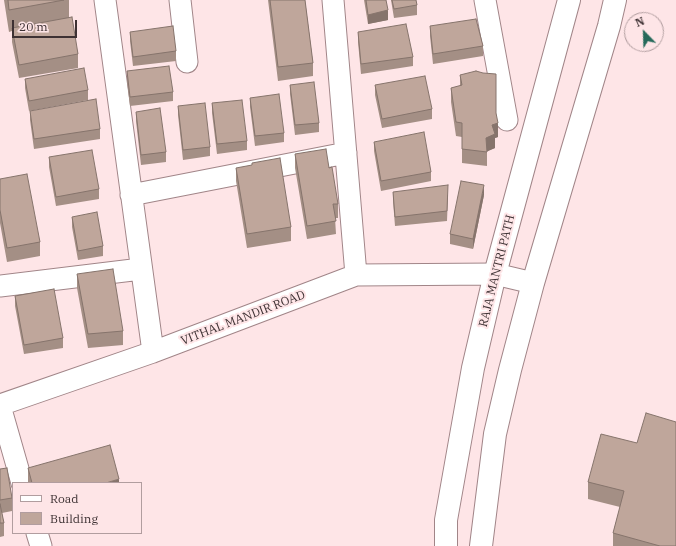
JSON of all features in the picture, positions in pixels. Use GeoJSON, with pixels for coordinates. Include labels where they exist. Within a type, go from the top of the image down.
{"type":"FeatureCollection","features":[{"type":"Feature","properties":{"kind":"main road","name":"RAJA MANTRI PATH"},"geometry":{"type":"LineString","coordinates":[[446,546],[446,520],[473,368],[494,274],[569,0]]}},
{"type":"Feature","properties":{"kind":"main road"},"geometry":{"type":"LineString","coordinates":[[481,546],[495,434],[510,370],[533,283],[605,41],[615,0]]}},
{"type":"Feature","properties":{"kind":"street"},"geometry":{"type":"LineString","coordinates":[[105,0],[152,352]]}},
{"type":"Feature","properties":{"kind":"street"},"geometry":{"type":"LineString","coordinates":[[180,0],[187,62]]}},
{"type":"Feature","properties":{"kind":"street"},"geometry":{"type":"LineString","coordinates":[[333,0],[356,275]]}},
{"type":"Feature","properties":{"kind":"street"},"geometry":{"type":"LineString","coordinates":[[485,0],[507,120]]}},
{"type":"Feature","properties":{"kind":"street"},"geometry":{"type":"LineString","coordinates":[[131,195],[346,153]]}},
{"type":"Feature","properties":{"kind":"street"},"geometry":{"type":"LineString","coordinates":[[0,286],[141,269]]}},
{"type":"Feature","properties":{"kind":"street","name":"VITHAL MANDIR ROAD"},"geometry":{"type":"LineString","coordinates":[[0,406],[152,352],[356,275],[494,274],[533,283]]}},
{"type":"Feature","properties":{"kind":"street"},"geometry":{"type":"LineString","coordinates":[[0,406],[22,482]]}},
{"type":"Feature","properties":{"kind":"street"},"geometry":{"type":"LineString","coordinates":[[37,534],[41,546]]}},
{"type":"Feature","properties":{"kind":"building"},"geometry":{"type":"Polygon","coordinates":[[[8,0],[64,0],[9,10],[8,0]]]}},
{"type":"Feature","properties":{"kind":"building"},"geometry":{"type":"Polygon","coordinates":[[[270,0],[305,0],[313,63],[278,67],[270,0]]]}},
{"type":"Feature","properties":{"kind":"building"},"geometry":{"type":"Polygon","coordinates":[[[366,0],[386,0],[388,10],[368,15],[366,0]]]}},
{"type":"Feature","properties":{"kind":"building"},"geometry":{"type":"Polygon","coordinates":[[[392,0],[416,0],[417,5],[394,9],[392,0]]]}},
{"type":"Feature","properties":{"kind":"building"},"geometry":{"type":"Polygon","coordinates":[[[72,17],[78,54],[19,65],[12,28],[72,17]]]}},
{"type":"Feature","properties":{"kind":"building"},"geometry":{"type":"Polygon","coordinates":[[[476,19],[483,46],[433,54],[430,26],[476,19]]]}},
{"type":"Feature","properties":{"kind":"building"},"geometry":{"type":"Polygon","coordinates":[[[406,24],[413,57],[361,64],[358,32],[406,24]]]}},
{"type":"Feature","properties":{"kind":"building"},"geometry":{"type":"Polygon","coordinates":[[[173,26],[176,51],[133,57],[130,32],[173,26]]]}},
{"type":"Feature","properties":{"kind":"building"},"geometry":{"type":"Polygon","coordinates":[[[169,66],[173,92],[130,97],[127,71],[169,66]]]}},
{"type":"Feature","properties":{"kind":"building"},"geometry":{"type":"Polygon","coordinates":[[[84,68],[88,90],[29,101],[25,79],[84,68]]]}},
{"type":"Feature","properties":{"kind":"building"},"geometry":{"type":"Polygon","coordinates":[[[476,71],[496,74],[496,113],[498,123],[492,125],[495,134],[486,138],[487,152],[462,149],[462,123],[456,122],[451,88],[462,85],[460,75],[476,71]]]}},
{"type":"Feature","properties":{"kind":"building"},"geometry":{"type":"Polygon","coordinates":[[[425,76],[432,109],[382,119],[375,85],[425,76]]]}},
{"type":"Feature","properties":{"kind":"building"},"geometry":{"type":"Polygon","coordinates":[[[314,82],[319,123],[295,125],[290,85],[314,82]]]}},
{"type":"Feature","properties":{"kind":"building"},"geometry":{"type":"Polygon","coordinates":[[[279,94],[284,133],[255,136],[250,98],[279,94]]]}},
{"type":"Feature","properties":{"kind":"building"},"geometry":{"type":"Polygon","coordinates":[[[96,99],[100,129],[34,139],[30,111],[96,99]]]}},
{"type":"Feature","properties":{"kind":"building"},"geometry":{"type":"Polygon","coordinates":[[[242,100],[247,141],[217,144],[212,103],[242,100]]]}},
{"type":"Feature","properties":{"kind":"building"},"geometry":{"type":"Polygon","coordinates":[[[205,103],[210,147],[183,150],[178,106],[205,103]]]}},
{"type":"Feature","properties":{"kind":"building"},"geometry":{"type":"Polygon","coordinates":[[[160,108],[166,152],[141,155],[136,112],[160,108]]]}},
{"type":"Feature","properties":{"kind":"building"},"geometry":{"type":"Polygon","coordinates":[[[424,132],[431,172],[381,181],[374,142],[424,132]]]}},
{"type":"Feature","properties":{"kind":"building"},"geometry":{"type":"Polygon","coordinates":[[[326,149],[329,168],[332,167],[338,204],[333,204],[336,221],[307,226],[295,154],[326,149]]]}},
{"type":"Feature","properties":{"kind":"building"},"geometry":{"type":"Polygon","coordinates":[[[92,150],[99,189],[56,197],[49,157],[92,150]]]}},
{"type":"Feature","properties":{"kind":"building"},"geometry":{"type":"Polygon","coordinates":[[[280,158],[291,227],[247,234],[236,168],[252,165],[252,163],[280,158]]]}},
{"type":"Feature","properties":{"kind":"building"},"geometry":{"type":"Polygon","coordinates":[[[27,174],[40,242],[7,248],[0,210],[0,179],[27,174]]]}},
{"type":"Feature","properties":{"kind":"building"},"geometry":{"type":"Polygon","coordinates":[[[461,181],[484,185],[473,239],[450,234],[461,181]]]}},
{"type":"Feature","properties":{"kind":"building"},"geometry":{"type":"Polygon","coordinates":[[[448,185],[447,211],[395,217],[393,192],[448,185]]]}},
{"type":"Feature","properties":{"kind":"building"},"geometry":{"type":"Polygon","coordinates":[[[97,212],[103,246],[78,251],[72,217],[97,212]]]}},
{"type":"Feature","properties":{"kind":"building"},"geometry":{"type":"Polygon","coordinates":[[[113,269],[123,331],[88,334],[77,274],[113,269]]]}},
{"type":"Feature","properties":{"kind":"building"},"geometry":{"type":"Polygon","coordinates":[[[54,289],[63,338],[24,345],[15,296],[54,289]]]}},
{"type":"Feature","properties":{"kind":"building"},"geometry":{"type":"Polygon","coordinates":[[[646,413],[676,422],[676,546],[660,546],[613,533],[624,491],[588,482],[601,434],[637,443],[646,413]]]}},
{"type":"Feature","properties":{"kind":"building"},"geometry":{"type":"Polygon","coordinates":[[[110,445],[119,479],[109,482],[32,482],[28,468],[110,445]]]}},
{"type":"Feature","properties":{"kind":"building"},"geometry":{"type":"Polygon","coordinates":[[[7,468],[12,498],[0,500],[0,469],[7,468]]]}},
{"type":"Feature","properties":{"kind":"building"},"geometry":{"type":"Polygon","coordinates":[[[0,504],[4,523],[0,523],[0,504]]]}}]}
